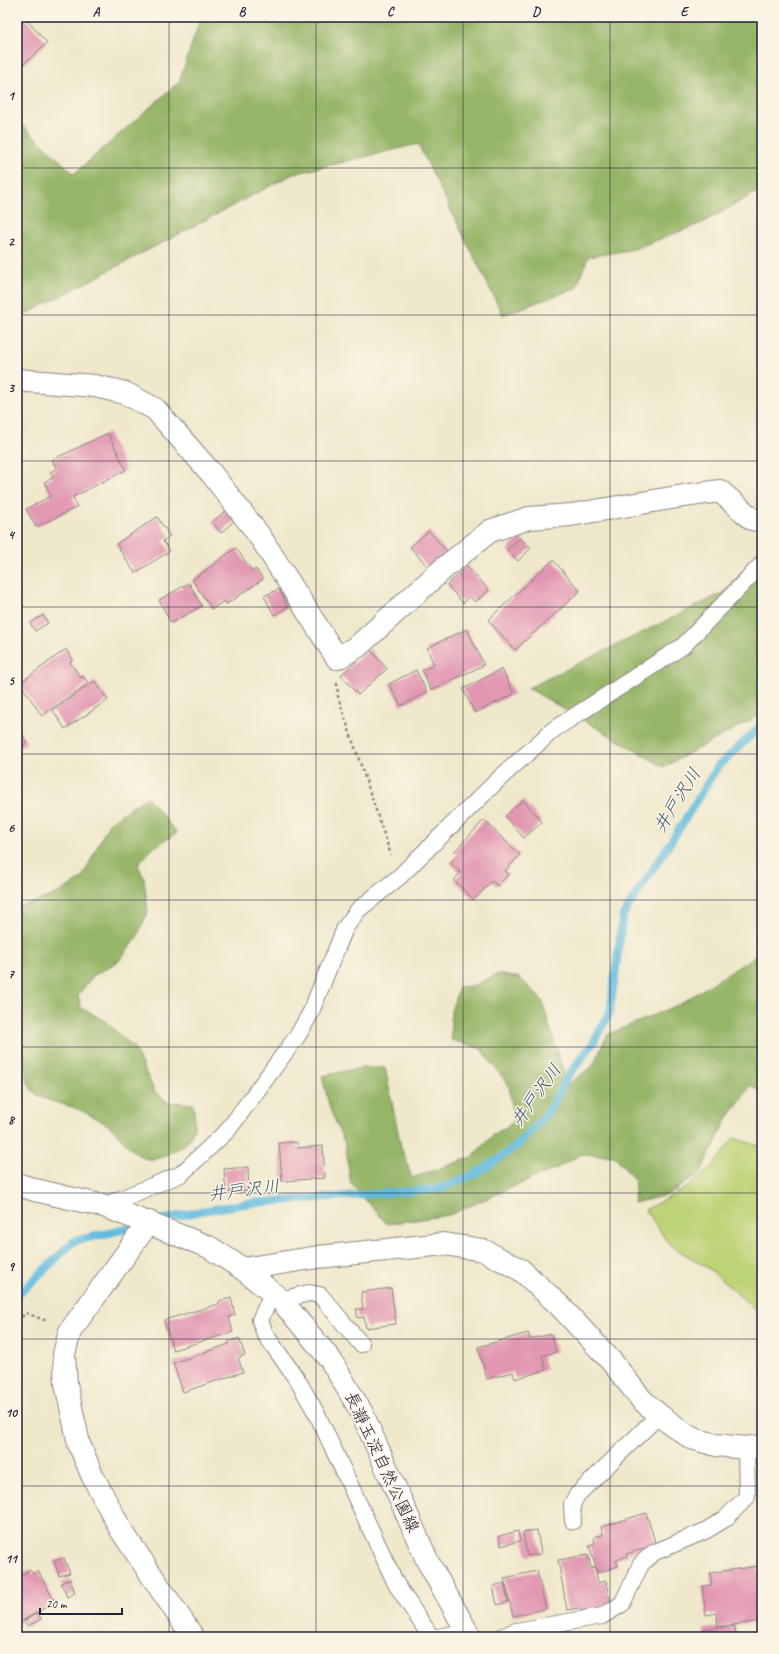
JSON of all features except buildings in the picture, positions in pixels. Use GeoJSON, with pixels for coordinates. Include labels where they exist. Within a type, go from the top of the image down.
{"type":"FeatureCollection","features":[{"type":"Feature","properties":{"kind":"street"},"geometry":{"type":"LineString","coordinates":[[17,380],[95,386],[125,393],[155,409],[212,473],[259,535],[337,658],[357,647],[427,583],[490,531],[529,518],[571,515],[720,491],[752,519],[762,521]]}},
{"type":"Feature","properties":{"kind":"street","name":"長瀞玉淀自然公園線"},"geometry":{"type":"LineString","coordinates":[[17,1184],[35,1190],[104,1206],[149,1222],[209,1247],[243,1269],[277,1296],[330,1359],[362,1413],[428,1562],[468,1634]]}},
{"type":"Feature","properties":{"kind":"street"},"geometry":{"type":"LineString","coordinates":[[149,1222],[70,1331],[64,1354],[66,1384],[80,1444],[92,1474],[121,1530],[193,1637]]}},
{"type":"Feature","properties":{"kind":"street"},"geometry":{"type":"LineString","coordinates":[[243,1269],[318,1257],[444,1244],[483,1250],[521,1270],[558,1304],[612,1362],[642,1400],[659,1415],[691,1438],[716,1445],[754,1447]]}},
{"type":"Feature","properties":{"kind":"lane"},"geometry":{"type":"LineString","coordinates":[[104,1206],[181,1174],[228,1130],[298,1034],[310,1014],[345,928],[358,910],[399,877],[500,778],[553,730],[683,646],[762,564]]}},
{"type":"Feature","properties":{"kind":"lane"},"geometry":{"type":"LineString","coordinates":[[361,1344],[320,1295],[309,1293],[277,1296],[260,1320],[265,1334],[298,1381],[318,1416],[396,1584],[431,1637]]}},
{"type":"Feature","properties":{"kind":"lane"},"geometry":{"type":"LineString","coordinates":[[573,1521],[572,1504],[576,1495],[659,1415]]}},
{"type":"Feature","properties":{"kind":"lane"},"geometry":{"type":"LineString","coordinates":[[500,1637],[516,1631],[602,1616],[622,1604],[641,1564],[653,1553],[705,1531],[725,1519],[747,1497],[754,1447]]}},
{"type":"Feature","properties":{"kind":"lane"},"geometry":{"type":"LineString","coordinates":[[437,1637],[468,1634]]}},
{"type":"Feature","properties":{"kind":"path"},"geometry":{"type":"LineString","coordinates":[[337,658],[338,697],[399,877]]}},
{"type":"Feature","properties":{"kind":"green space"},"geometry":{"type":"Polygon","coordinates":[[[201,17],[762,17],[762,189],[702,223],[634,249],[588,257],[576,288],[503,315],[418,144],[293,174],[17,319],[17,120],[74,174],[179,82],[201,17]]]}},
{"type":"Feature","properties":{"kind":"green space"},"geometry":{"type":"Polygon","coordinates":[[[762,546],[762,714],[664,767],[528,688],[727,591],[762,546]]]}},
{"type":"Feature","properties":{"kind":"green space"},"geometry":{"type":"Polygon","coordinates":[[[147,797],[177,833],[151,849],[138,865],[144,878],[148,912],[137,937],[119,961],[93,976],[78,995],[81,1008],[104,1020],[134,1048],[155,1092],[168,1102],[193,1104],[194,1128],[190,1139],[181,1147],[169,1154],[151,1159],[143,1158],[137,1154],[114,1130],[98,1119],[75,1108],[42,1098],[33,1091],[26,1078],[24,1054],[17,1034],[16,1000],[17,906],[32,903],[59,893],[82,878],[109,823],[147,797]]]}},
{"type":"Feature","properties":{"kind":"green space"},"geometry":{"type":"Polygon","coordinates":[[[762,952],[762,1093],[751,1085],[727,1119],[701,1172],[670,1194],[634,1203],[635,1181],[615,1156],[581,1154],[559,1167],[449,1215],[387,1224],[351,1184],[345,1144],[330,1109],[322,1076],[360,1068],[385,1068],[401,1147],[412,1178],[472,1157],[493,1135],[514,1122],[509,1086],[480,1048],[451,1040],[451,1011],[459,987],[472,986],[498,974],[520,978],[542,1000],[567,1085],[593,1066],[607,1035],[680,1004],[762,952]]]}},
{"type":"Feature","properties":{"kind":"green space"},"geometry":{"type":"Polygon","coordinates":[[[734,1138],[762,1147],[762,1316],[711,1270],[670,1245],[645,1210],[684,1189],[711,1168],[734,1138]]]}},
{"type":"Feature","properties":{"kind":"waterway","name":"井戸沢川"},"geometry":{"type":"LineString","coordinates":[[156,1221],[202,1211],[251,1203],[440,1189],[479,1172],[519,1144],[548,1112],[568,1076],[593,1043],[610,1012],[623,915],[718,766],[762,725]]}},
{"type":"Feature","properties":{"kind":"waterway","name":"井戸沢川"},"geometry":{"type":"LineString","coordinates":[[17,1296],[74,1241],[139,1226]]}}]}
